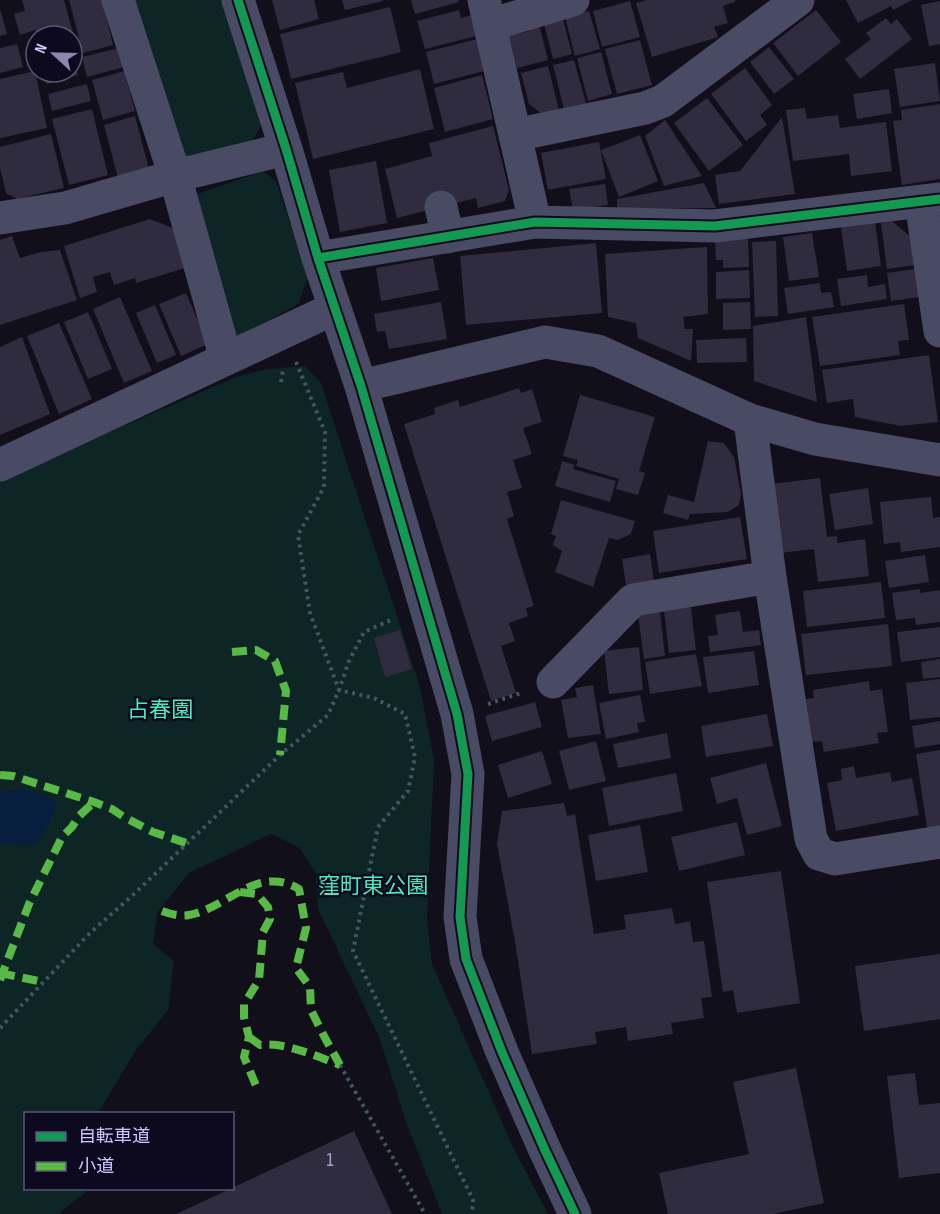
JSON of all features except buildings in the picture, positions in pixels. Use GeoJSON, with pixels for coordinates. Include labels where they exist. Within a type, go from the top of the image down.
{"type":"FeatureCollection","features":[{"type":"Feature","properties":{"kind":"street"},"geometry":{"type":"LineString","coordinates":[[118,0],[175,176],[226,359]]}},
{"type":"Feature","properties":{"kind":"street"},"geometry":{"type":"LineString","coordinates":[[238,0],[318,258],[362,386],[457,714],[468,774],[460,917],[466,959],[502,1052],[575,1214]]}},
{"type":"Feature","properties":{"kind":"street"},"geometry":{"type":"LineString","coordinates":[[535,222],[487,12],[573,0]]}},
{"type":"Feature","properties":{"kind":"street"},"geometry":{"type":"LineString","coordinates":[[515,135],[645,108],[663,101],[766,10],[798,0]]}},
{"type":"Feature","properties":{"kind":"street"},"geometry":{"type":"LineString","coordinates":[[0,218],[65,208],[175,176],[286,149]]}},
{"type":"Feature","properties":{"kind":"street"},"geometry":{"type":"LineString","coordinates":[[318,258],[445,222],[715,226],[930,201],[940,331]]}},
{"type":"Feature","properties":{"kind":"street"},"geometry":{"type":"LineString","coordinates":[[0,465],[336,308]]}},
{"type":"Feature","properties":{"kind":"street"},"geometry":{"type":"LineString","coordinates":[[362,386],[545,342],[598,351],[750,420],[815,439],[940,460]]}},
{"type":"Feature","properties":{"kind":"street"},"geometry":{"type":"LineString","coordinates":[[750,420],[770,577],[811,839],[819,854],[835,859],[940,842]]}},
{"type":"Feature","properties":{"kind":"street"},"geometry":{"type":"LineString","coordinates":[[553,682],[633,600],[770,577]]}},
{"type":"Feature","properties":{"kind":"path"},"geometry":{"type":"LineString","coordinates":[[295,360],[325,432],[324,486],[298,535],[310,613],[339,690]]}},
{"type":"Feature","properties":{"kind":"path"},"geometry":{"type":"LineString","coordinates":[[0,1028],[89,934],[280,754],[328,715],[349,661],[364,632],[391,620]]}},
{"type":"Feature","properties":{"kind":"path"},"geometry":{"type":"LineString","coordinates":[[457,714],[553,682]]}},
{"type":"Feature","properties":{"kind":"path"},"geometry":{"type":"LineString","coordinates":[[339,690],[374,698],[405,714],[415,757],[408,790],[378,827],[353,951],[473,1200],[472,1214]]}},
{"type":"Feature","properties":{"kind":"path"},"geometry":{"type":"LineString","coordinates":[[340,1065],[425,1214]]}},
{"type":"Feature","properties":{"kind":"green space"},"geometry":{"type":"Polygon","coordinates":[[[130,0],[222,0],[262,124],[250,145],[179,164],[130,0]]]}},
{"type":"Feature","properties":{"kind":"green space"},"geometry":{"type":"Polygon","coordinates":[[[263,171],[276,181],[308,278],[298,304],[229,342],[186,198],[263,171]]]}},
{"type":"Feature","properties":{"kind":"green space","name":"占春園"},"geometry":{"type":"Polygon","coordinates":[[[305,366],[321,383],[420,687],[434,761],[427,919],[432,964],[514,1149],[548,1214],[442,1214],[408,1127],[379,1037],[318,909],[316,874],[300,848],[271,834],[189,873],[157,913],[153,944],[174,961],[168,1010],[136,1050],[99,1112],[24,1112],[24,1190],[87,1191],[58,1214],[0,1214],[0,480],[236,377],[267,369],[305,366]]]}},
{"type":"Feature","properties":{"kind":"water"},"geometry":{"type":"Polygon","coordinates":[[[20,789],[45,795],[57,802],[48,827],[33,845],[0,844],[0,792],[20,789]]]}},
{"type":"Feature","properties":{"kind":"marked path"},"geometry":{"type":"LineString","coordinates":[[232,652],[256,650],[275,661],[286,691],[280,755]]}},
{"type":"Feature","properties":{"kind":"marked path"},"geometry":{"type":"LineString","coordinates":[[0,775],[13,776],[94,802],[112,809],[153,832],[186,843]]}},
{"type":"Feature","properties":{"kind":"marked path"},"geometry":{"type":"LineString","coordinates":[[0,980],[29,904],[62,837],[94,802]]}},
{"type":"Feature","properties":{"kind":"marked path"},"geometry":{"type":"LineString","coordinates":[[162,911],[179,915],[203,911],[256,884],[284,883],[299,889],[306,928],[296,968],[310,987],[311,1010],[340,1065]]}},
{"type":"Feature","properties":{"kind":"marked path"},"geometry":{"type":"LineString","coordinates":[[240,892],[257,894],[268,907],[270,919],[263,932],[259,980],[244,1004],[244,1017],[249,1037],[244,1057],[257,1088]]}},
{"type":"Feature","properties":{"kind":"marked path"},"geometry":{"type":"LineString","coordinates":[[0,973],[43,982]]}},
{"type":"Feature","properties":{"kind":"marked path"},"geometry":{"type":"LineString","coordinates":[[249,1037],[260,1045],[291,1048],[340,1065]]}},
{"type":"Feature","properties":{"kind":"cycle path"},"geometry":{"type":"LineString","coordinates":[[238,0],[318,258],[361,386],[457,714],[468,774],[460,917],[466,959],[502,1052],[575,1214]]}},
{"type":"Feature","properties":{"kind":"cycle path"},"geometry":{"type":"LineString","coordinates":[[318,258],[535,222],[715,226],[940,199]]}},
{"type":"Feature","properties":{"kind":"park label","name":"窪町東公園"},"geometry":{"type":"Point","coordinates":[373,885]}}]}
